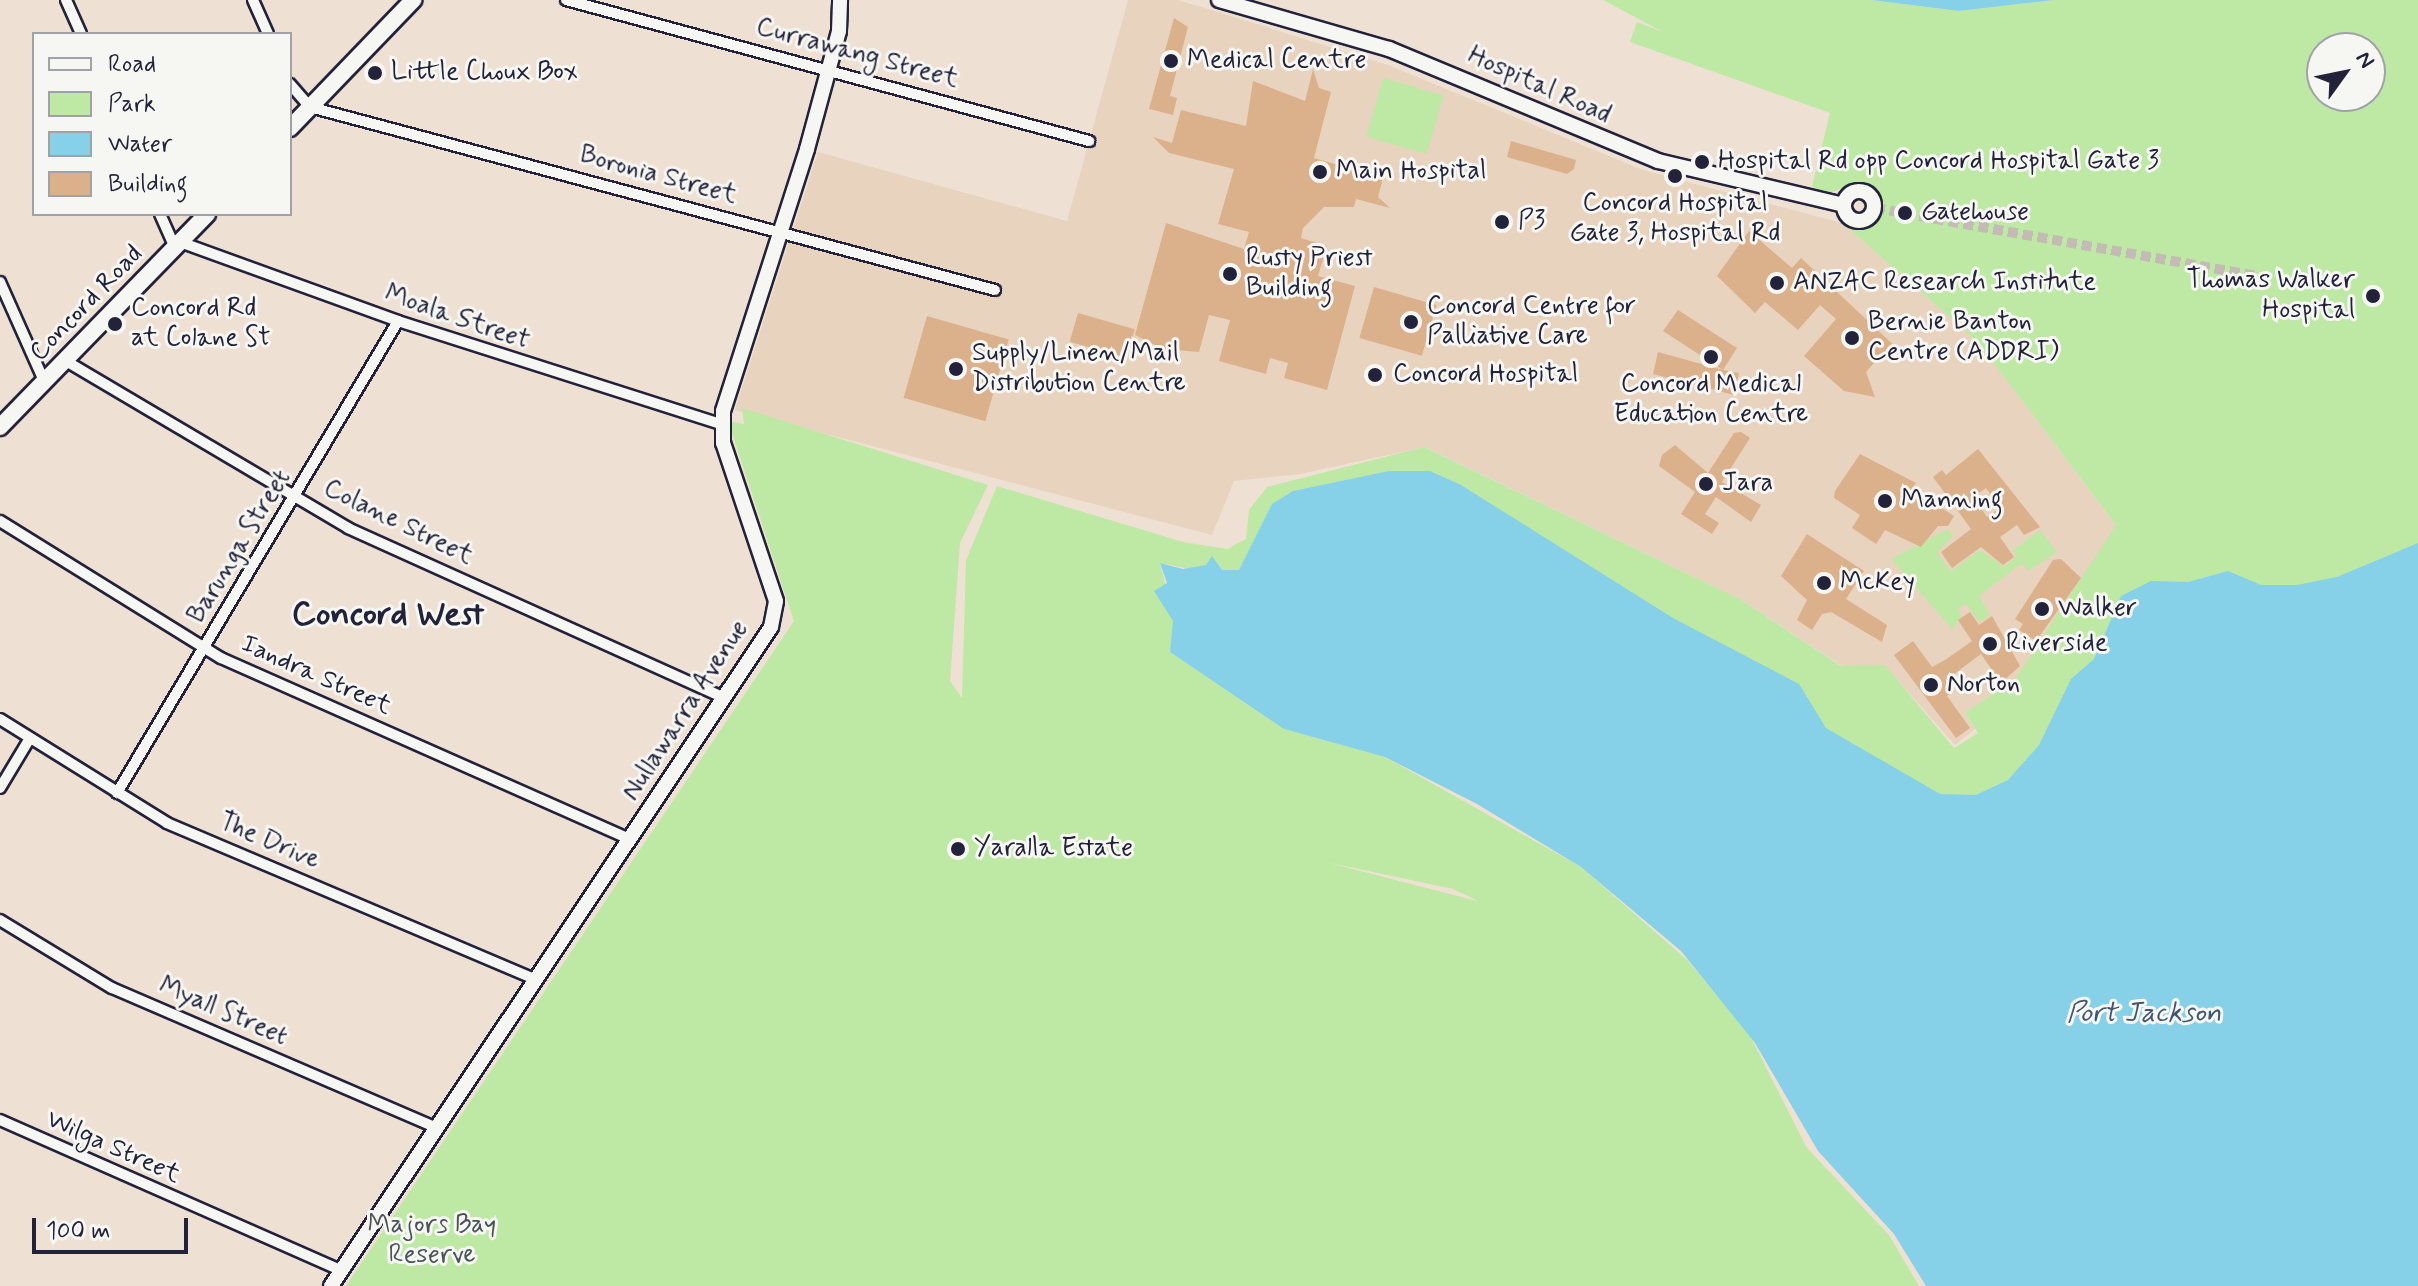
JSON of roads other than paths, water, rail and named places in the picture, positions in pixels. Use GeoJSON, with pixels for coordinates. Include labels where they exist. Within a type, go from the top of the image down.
{"type":"FeatureCollection","features":[{"type":"Feature","properties":{"kind":"main road"},"geometry":{"type":"LineString","coordinates":[[292,126],[413,0]]}},
{"type":"Feature","properties":{"kind":"main road","name":"Nullawarra Avenue"},"geometry":{"type":"LineString","coordinates":[[331,1286],[771,627],[776,601],[723,425],[727,391],[780,232],[829,69],[840,0]]}},
{"type":"Feature","properties":{"kind":"main road","name":"Hospital Road"},"geometry":{"type":"LineString","coordinates":[[1222,0],[1389,49],[1658,161],[1844,205]]}},
{"type":"Feature","properties":{"kind":"main road","name":"Concord Road"},"geometry":{"type":"LineString","coordinates":[[0,427],[205,216]]}},
{"type":"Feature","properties":{"kind":"street"},"geometry":{"type":"LineString","coordinates":[[66,0],[80,32]]}},
{"type":"Feature","properties":{"kind":"street"},"geometry":{"type":"LineString","coordinates":[[253,0],[267,32]]}},
{"type":"Feature","properties":{"kind":"street","name":"Currawang Street"},"geometry":{"type":"LineString","coordinates":[[566,0],[1089,141]]}},
{"type":"Feature","properties":{"kind":"street"},"geometry":{"type":"LineString","coordinates":[[292,86],[310,107]]}},
{"type":"Feature","properties":{"kind":"street","name":"Boronia Street"},"geometry":{"type":"LineString","coordinates":[[310,107],[995,290]]}},
{"type":"Feature","properties":{"kind":"street"},"geometry":{"type":"LineString","coordinates":[[161,216],[178,244]]}},
{"type":"Feature","properties":{"kind":"street","name":"Moala Street"},"geometry":{"type":"LineString","coordinates":[[178,244],[398,321],[723,425]]}},
{"type":"Feature","properties":{"kind":"street"},"geometry":{"type":"LineString","coordinates":[[0,282],[45,383]]}},
{"type":"Feature","properties":{"kind":"street","name":"Barunga Street"},"geometry":{"type":"LineString","coordinates":[[117,793],[398,321]]}},
{"type":"Feature","properties":{"kind":"street","name":"Colane Street"},"geometry":{"type":"LineString","coordinates":[[66,361],[348,528],[725,698]]}},
{"type":"Feature","properties":{"kind":"street","name":"Iandra Street"},"geometry":{"type":"LineString","coordinates":[[0,521],[205,648],[630,839]]}},
{"type":"Feature","properties":{"kind":"street","name":"The Drive"},"geometry":{"type":"LineString","coordinates":[[0,719],[167,823],[535,979]]}},
{"type":"Feature","properties":{"kind":"street"},"geometry":{"type":"LineString","coordinates":[[0,788],[30,738]]}},
{"type":"Feature","properties":{"kind":"street","name":"Myall Street"},"geometry":{"type":"LineString","coordinates":[[0,920],[112,988],[437,1128]]}},
{"type":"Feature","properties":{"kind":"street","name":"Wilga Street"},"geometry":{"type":"LineString","coordinates":[[0,1120],[342,1271]]}},
{"type":"Feature","properties":{"kind":"water"},"geometry":{"type":"Polygon","coordinates":[[[1871,0],[2054,0],[1959,11],[1871,0]]]}},
{"type":"Feature","properties":{"kind":"water","name":"Port Jackson"},"geometry":{"type":"Polygon","coordinates":[[[1389,471],[1430,471],[1461,485],[1673,618],[1799,684],[1826,728],[1940,794],[1976,795],[2008,780],[2039,745],[2071,679],[2094,659],[2121,596],[2151,581],[2188,582],[2228,571],[2261,585],[2297,585],[2337,577],[2418,543],[2418,1286],[1926,1286],[1894,1234],[1818,1151],[1755,1043],[1681,951],[1581,867],[1477,804],[1385,757],[1284,729],[1170,652],[1173,621],[1154,591],[1167,583],[1160,563],[1183,569],[1206,565],[1212,556],[1222,570],[1239,570],[1272,504],[1293,491],[1389,471]]]}},
{"type":"Feature","properties":{"kind":"tunnel"},"geometry":{"type":"LineString","coordinates":[[1875,208],[2269,278]]}},
{"type":"Feature","properties":{"kind":"place","name":"Medical Centre"},"geometry":{"type":"Point","coordinates":[1171,61]}},
{"type":"Feature","properties":{"kind":"place","name":"Little Choux Box"},"geometry":{"type":"Point","coordinates":[375,73]}},
{"type":"Feature","properties":{"kind":"place","name":"Hospital Rd opp Concord Hospital Gate 3"},"geometry":{"type":"Point","coordinates":[1702,162]}},
{"type":"Feature","properties":{"kind":"place","name":"Main Hospital"},"geometry":{"type":"Point","coordinates":[1320,172]}},
{"type":"Feature","properties":{"kind":"place","name":"Concord Hospital Gate 3, Hospital Rd"},"geometry":{"type":"Point","coordinates":[1675,176]}},
{"type":"Feature","properties":{"kind":"place","name":"Gatehouse"},"geometry":{"type":"Point","coordinates":[1905,213]}},
{"type":"Feature","properties":{"kind":"place","name":"P3"},"geometry":{"type":"Point","coordinates":[1502,222]}},
{"type":"Feature","properties":{"kind":"place","name":"Rusty Priest Building"},"geometry":{"type":"Point","coordinates":[1230,274]}},
{"type":"Feature","properties":{"kind":"place","name":"ANZAC Research Institute"},"geometry":{"type":"Point","coordinates":[1777,283]}},
{"type":"Feature","properties":{"kind":"place","name":"Thomas Walker Hospital"},"geometry":{"type":"Point","coordinates":[2373,296]}},
{"type":"Feature","properties":{"kind":"place","name":"Concord Centre for Palliative Care"},"geometry":{"type":"Point","coordinates":[1411,322]}},
{"type":"Feature","properties":{"kind":"place","name":"Concord Rd at Colane St"},"geometry":{"type":"Point","coordinates":[115,324]}},
{"type":"Feature","properties":{"kind":"place","name":"Bernie Banton Centre (ADDRI)"},"geometry":{"type":"Point","coordinates":[1852,338]}},
{"type":"Feature","properties":{"kind":"place","name":"Concord Medical Education Centre"},"geometry":{"type":"Point","coordinates":[1711,357]}},
{"type":"Feature","properties":{"kind":"place","name":"Supply/Linen/Mail Distribution Centre"},"geometry":{"type":"Point","coordinates":[956,369]}},
{"type":"Feature","properties":{"kind":"place","name":"Concord Hospital"},"geometry":{"type":"Point","coordinates":[1375,375]}},
{"type":"Feature","properties":{"kind":"place","name":"Jara"},"geometry":{"type":"Point","coordinates":[1706,484]}},
{"type":"Feature","properties":{"kind":"place","name":"Manning"},"geometry":{"type":"Point","coordinates":[1885,501]}},
{"type":"Feature","properties":{"kind":"place","name":"McKey"},"geometry":{"type":"Point","coordinates":[1824,583]}},
{"type":"Feature","properties":{"kind":"place","name":"Walker"},"geometry":{"type":"Point","coordinates":[2042,609]}},
{"type":"Feature","properties":{"kind":"place","name":"Riverside"},"geometry":{"type":"Point","coordinates":[1990,644]}},
{"type":"Feature","properties":{"kind":"place","name":"Norton"},"geometry":{"type":"Point","coordinates":[1931,685]}},
{"type":"Feature","properties":{"kind":"place","name":"Yaralla Estate"},"geometry":{"type":"Point","coordinates":[958,849]}},
{"type":"Feature","properties":{"kind":"district","name":"Concord West"},"geometry":{"type":"Point","coordinates":[388,615]}},
{"type":"Feature","properties":{"kind":"park label","name":"Majors Bay Reserve"},"geometry":{"type":"Point","coordinates":[432,1241]}}]}
